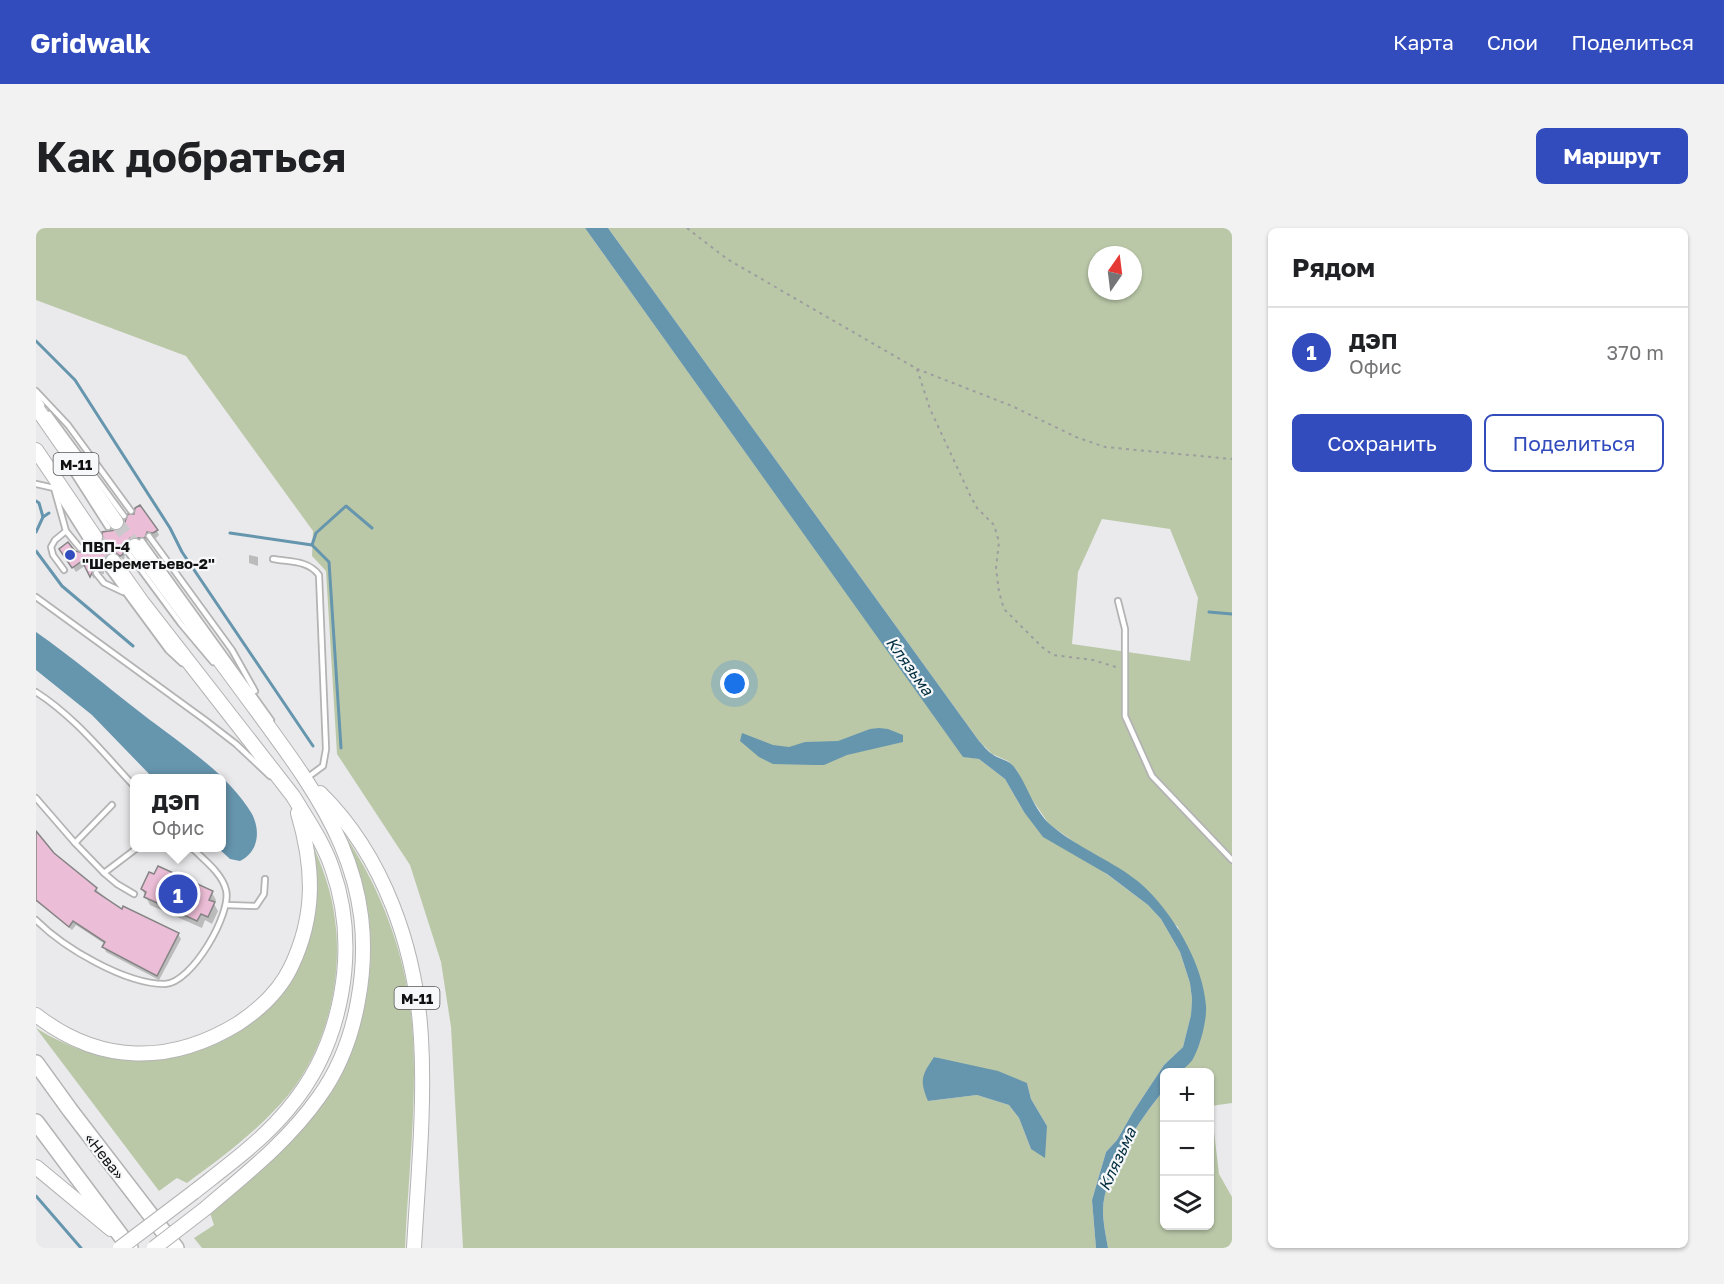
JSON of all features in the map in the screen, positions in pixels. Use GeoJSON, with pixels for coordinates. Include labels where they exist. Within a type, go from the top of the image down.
{"type":"FeatureCollection","features":[{"type":"Feature","properties":{"kind":"highway","name":"«Нева»"},"geometry":{"type":"LineString","coordinates":[[36,1063],[176,1248]]}},
{"type":"Feature","properties":{"kind":"highway"},"geometry":{"type":"LineString","coordinates":[[36,1122],[124,1245]]}},
{"type":"Feature","properties":{"kind":"main road","name":"М-11"},"geometry":{"type":"LineString","coordinates":[[36,407],[116,522]]}},
{"type":"Feature","properties":{"kind":"main road","name":"М-11"},"geometry":{"type":"LineString","coordinates":[[36,450],[92,539]]}},
{"type":"Feature","properties":{"kind":"main road","name":"М-11"},"geometry":{"type":"LineString","coordinates":[[135,546],[306,779],[340,840],[350,863],[357,891],[364,943],[362,978],[348,1043],[321,1095],[285,1140],[206,1208],[153,1248]]}},
{"type":"Feature","properties":{"kind":"main road"},"geometry":{"type":"LineString","coordinates":[[36,1167],[124,1245],[194,1192],[271,1128],[290,1108],[319,1062],[337,1015],[345,976],[345,941],[339,895],[332,868],[312,827],[291,794],[110,564]]}},
{"type":"Feature","properties":{"kind":"main road","name":"М-11"},"geometry":{"type":"LineString","coordinates":[[306,779],[340,813],[360,841],[382,880],[398,919],[407,952],[421,1036],[422,1088],[414,1248]]}},
{"type":"Feature","properties":{"kind":"main road"},"geometry":{"type":"LineString","coordinates":[[36,1015],[52,1028],[87,1045],[127,1054],[190,1047],[216,1037],[250,1016],[270,998],[290,970],[302,944],[309,913],[311,884],[308,859],[302,828],[291,794]]}},
{"type":"Feature","properties":{"kind":"lane"},"geometry":{"type":"LineString","coordinates":[[36,391],[68,425],[131,511]]}},
{"type":"Feature","properties":{"kind":"lane"},"geometry":{"type":"LineString","coordinates":[[36,396],[116,522]]}},
{"type":"Feature","properties":{"kind":"lane","name":"М-11"},"geometry":{"type":"LineString","coordinates":[[36,412],[116,522]]}},
{"type":"Feature","properties":{"kind":"lane"},"geometry":{"type":"LineString","coordinates":[[36,456],[54,488],[92,539]]}},
{"type":"Feature","properties":{"kind":"lane","name":"М-11"},"geometry":{"type":"LineString","coordinates":[[36,484],[54,488]]}},
{"type":"Feature","properties":{"kind":"lane"},"geometry":{"type":"LineString","coordinates":[[54,488],[66,531],[80,548]]}},
{"type":"Feature","properties":{"kind":"lane"},"geometry":{"type":"LineString","coordinates":[[64,570],[53,555],[51,547],[55,540],[66,531]]}},
{"type":"Feature","properties":{"kind":"lane"},"geometry":{"type":"LineString","coordinates":[[149,536],[232,650],[306,779],[323,766],[326,749],[319,575],[307,564],[273,559]]}},
{"type":"Feature","properties":{"kind":"lane"},"geometry":{"type":"LineString","coordinates":[[135,546],[264,707]]}},
{"type":"Feature","properties":{"kind":"lane"},"geometry":{"type":"LineString","coordinates":[[110,564],[125,593],[168,650],[217,698]]}},
{"type":"Feature","properties":{"kind":"lane"},"geometry":{"type":"LineString","coordinates":[[96,573],[104,583],[125,593]]}},
{"type":"Feature","properties":{"kind":"lane"},"geometry":{"type":"LineString","coordinates":[[36,597],[236,744],[291,794]]}},
{"type":"Feature","properties":{"kind":"lane"},"geometry":{"type":"LineString","coordinates":[[1118,601],[1125,629],[1125,716],[1152,776],[1232,860]]}},
{"type":"Feature","properties":{"kind":"lane"},"geometry":{"type":"LineString","coordinates":[[36,692],[53,702],[71,718],[130,781]]}},
{"type":"Feature","properties":{"kind":"lane"},"geometry":{"type":"LineString","coordinates":[[36,798],[104,873],[134,894]]}},
{"type":"Feature","properties":{"kind":"lane"},"geometry":{"type":"LineString","coordinates":[[75,843],[112,805]]}},
{"type":"Feature","properties":{"kind":"lane"},"geometry":{"type":"LineString","coordinates":[[104,873],[132,852]]}},
{"type":"Feature","properties":{"kind":"lane"},"geometry":{"type":"LineString","coordinates":[[36,920],[46,930],[83,955],[118,972],[142,980],[166,984],[176,981],[196,964],[226,906],[227,896],[223,881],[196,852]]}},
{"type":"Feature","properties":{"kind":"lane"},"geometry":{"type":"LineString","coordinates":[[226,906],[256,906],[264,894],[265,879]]}},
{"type":"Feature","properties":{"kind":"path"},"geometry":{"type":"LineString","coordinates":[[687,228],[728,259],[917,369],[1012,406],[1076,437],[1105,447],[1232,459]]}},
{"type":"Feature","properties":{"kind":"path"},"geometry":{"type":"LineString","coordinates":[[917,369],[930,409],[970,495],[978,508],[994,525],[999,542],[996,568],[1004,609],[1042,648],[1053,654],[1094,660],[1125,669]]}},
{"type":"Feature","properties":{"kind":"green space"},"geometry":{"type":"Polygon","coordinates":[[[36,228],[585,228],[963,756],[979,759],[1005,779],[1024,812],[1148,905],[1161,919],[1180,952],[1190,983],[1192,999],[1191,1015],[1183,1047],[1160,1068],[1117,1140],[1106,1152],[1092,1200],[1096,1248],[463,1248],[451,1027],[441,962],[410,865],[337,754],[326,571],[312,556],[313,531],[186,356],[36,300],[36,228]],[[934,1057],[928,1101],[977,1095],[1009,1105],[1019,1118],[1031,1149],[1047,1126],[1031,1099],[1027,1083],[934,1057]]]}},
{"type":"Feature","properties":{"kind":"green space"},"geometry":{"type":"Polygon","coordinates":[[[608,228],[1232,228],[1232,1103],[1214,1106],[1214,1068],[1184,1068],[1192,1059],[1201,1034],[1178,927],[1077,844],[1049,824],[1029,795],[1016,769],[1008,761],[992,754],[979,741],[608,228]],[[1102,519],[1078,572],[1072,644],[1190,661],[1198,598],[1170,529],[1102,519]]]}},
{"type":"Feature","properties":{"kind":"green space"},"geometry":{"type":"Polygon","coordinates":[[[345,835],[383,906],[400,957],[411,1010],[414,1089],[405,1248],[202,1248],[194,1238],[214,1225],[210,1213],[261,1170],[308,1123],[325,1101],[351,1053],[366,1000],[371,945],[368,907],[345,835]]]}},
{"type":"Feature","properties":{"kind":"green space"},"geometry":{"type":"Polygon","coordinates":[[[311,841],[329,889],[334,910],[337,942],[334,988],[323,1033],[314,1054],[290,1093],[254,1130],[187,1183],[177,1178],[159,1191],[36,1028],[59,1041],[83,1050],[107,1057],[132,1060],[157,1060],[181,1056],[206,1048],[243,1030],[276,1000],[307,944],[314,919],[316,893],[311,841]]]}},
{"type":"Feature","properties":{"kind":"green space"},"geometry":{"type":"Polygon","coordinates":[[[1160,1095],[1160,1230],[1214,1230],[1214,1132],[1219,1174],[1232,1197],[1232,1248],[1108,1248],[1103,1210],[1105,1195],[1116,1163],[1144,1116],[1160,1095]]]}},
{"type":"Feature","properties":{"kind":"water","name":"Клязьма"},"geometry":{"type":"Polygon","coordinates":[[[585,228],[608,228],[979,741],[990,753],[1015,768],[1040,813],[1062,834],[1140,883],[1174,923],[1199,973],[1206,1006],[1196,1054],[1184,1068],[1162,1068],[1183,1047],[1191,1015],[1192,999],[1190,983],[1180,952],[1161,919],[1148,905],[1107,874],[1043,837],[1024,812],[1005,779],[979,759],[963,757],[585,228]]]}},
{"type":"Feature","properties":{"kind":"water"},"geometry":{"type":"Polygon","coordinates":[[[36,632],[219,774],[149,774],[92,715],[36,670],[36,632]]]}},
{"type":"Feature","properties":{"kind":"water"},"geometry":{"type":"Polygon","coordinates":[[[879,728],[903,735],[903,742],[847,755],[824,765],[773,764],[759,757],[740,741],[742,733],[773,745],[789,747],[805,742],[838,741],[879,728]]]}},
{"type":"Feature","properties":{"kind":"water"},"geometry":{"type":"Polygon","coordinates":[[[226,782],[252,814],[257,834],[254,847],[246,857],[240,861],[230,859],[222,852],[226,852],[226,782]]]}},
{"type":"Feature","properties":{"kind":"water"},"geometry":{"type":"Polygon","coordinates":[[[934,1057],[998,1071],[1027,1083],[1031,1099],[1047,1126],[1045,1158],[1031,1149],[1019,1118],[1009,1105],[977,1095],[928,1101],[923,1088],[923,1078],[934,1057]]]}},
{"type":"Feature","properties":{"kind":"water","name":"Клязьма"},"geometry":{"type":"Polygon","coordinates":[[[1160,1071],[1160,1095],[1134,1131],[1116,1163],[1105,1195],[1103,1210],[1108,1248],[1096,1248],[1092,1200],[1106,1152],[1117,1140],[1160,1071]]]}},
{"type":"Feature","properties":{"kind":"building"},"geometry":{"type":"Polygon","coordinates":[[[140,505],[158,530],[153,533],[147,532],[145,538],[130,538],[120,556],[116,553],[108,553],[102,569],[94,569],[90,577],[82,561],[72,568],[59,549],[68,542],[75,551],[80,552],[84,550],[84,545],[100,545],[103,540],[102,532],[122,529],[128,514],[134,514],[135,508],[140,505]]]}},
{"type":"Feature","properties":{"kind":"building"},"geometry":{"type":"Polygon","coordinates":[[[36,831],[54,853],[97,888],[95,891],[122,909],[123,906],[179,933],[157,976],[102,947],[105,942],[73,921],[69,927],[36,900],[36,831]]]}},
{"type":"Feature","properties":{"kind":"building"},"geometry":{"type":"Polygon","coordinates":[[[158,866],[213,891],[209,900],[215,902],[208,917],[201,914],[197,921],[144,897],[146,892],[141,889],[149,872],[154,874],[158,866]]]}},
{"type":"Feature","properties":{"kind":"waterway"},"geometry":{"type":"LineString","coordinates":[[36,341],[75,380],[170,528],[182,552],[313,746]]}},
{"type":"Feature","properties":{"kind":"waterway"},"geometry":{"type":"LineString","coordinates":[[36,501],[39,503],[43,517],[36,532]]}},
{"type":"Feature","properties":{"kind":"waterway"},"geometry":{"type":"LineString","coordinates":[[312,545],[316,533],[346,506],[372,528]]}},
{"type":"Feature","properties":{"kind":"waterway"},"geometry":{"type":"LineString","coordinates":[[43,517],[49,513]]}},
{"type":"Feature","properties":{"kind":"waterway"},"geometry":{"type":"LineString","coordinates":[[230,533],[312,545],[329,562],[341,748]]}},
{"type":"Feature","properties":{"kind":"waterway"},"geometry":{"type":"LineString","coordinates":[[36,551],[62,586],[133,646]]}},
{"type":"Feature","properties":{"kind":"waterway"},"geometry":{"type":"LineString","coordinates":[[1209,612],[1232,614]]}},
{"type":"Feature","properties":{"kind":"waterway"},"geometry":{"type":"LineString","coordinates":[[36,1196],[81,1248]]}},
{"type":"Feature","properties":{"kind":"tunnel"},"geometry":{"type":"LineString","coordinates":[[116,522],[135,546]]}},
{"type":"Feature","properties":{"kind":"tunnel"},"geometry":{"type":"LineString","coordinates":[[95,537],[113,561]]}},
{"type":"Feature","properties":{"kind":"place","name":"ПВП-4 \"Шереметьево-2\""},"geometry":{"type":"Point","coordinates":[70,555]}},
{"type":"Feature","properties":{"kind":"place","name":"ДЭП"},"geometry":{"type":"Point","coordinates":[178,894]}}]}
